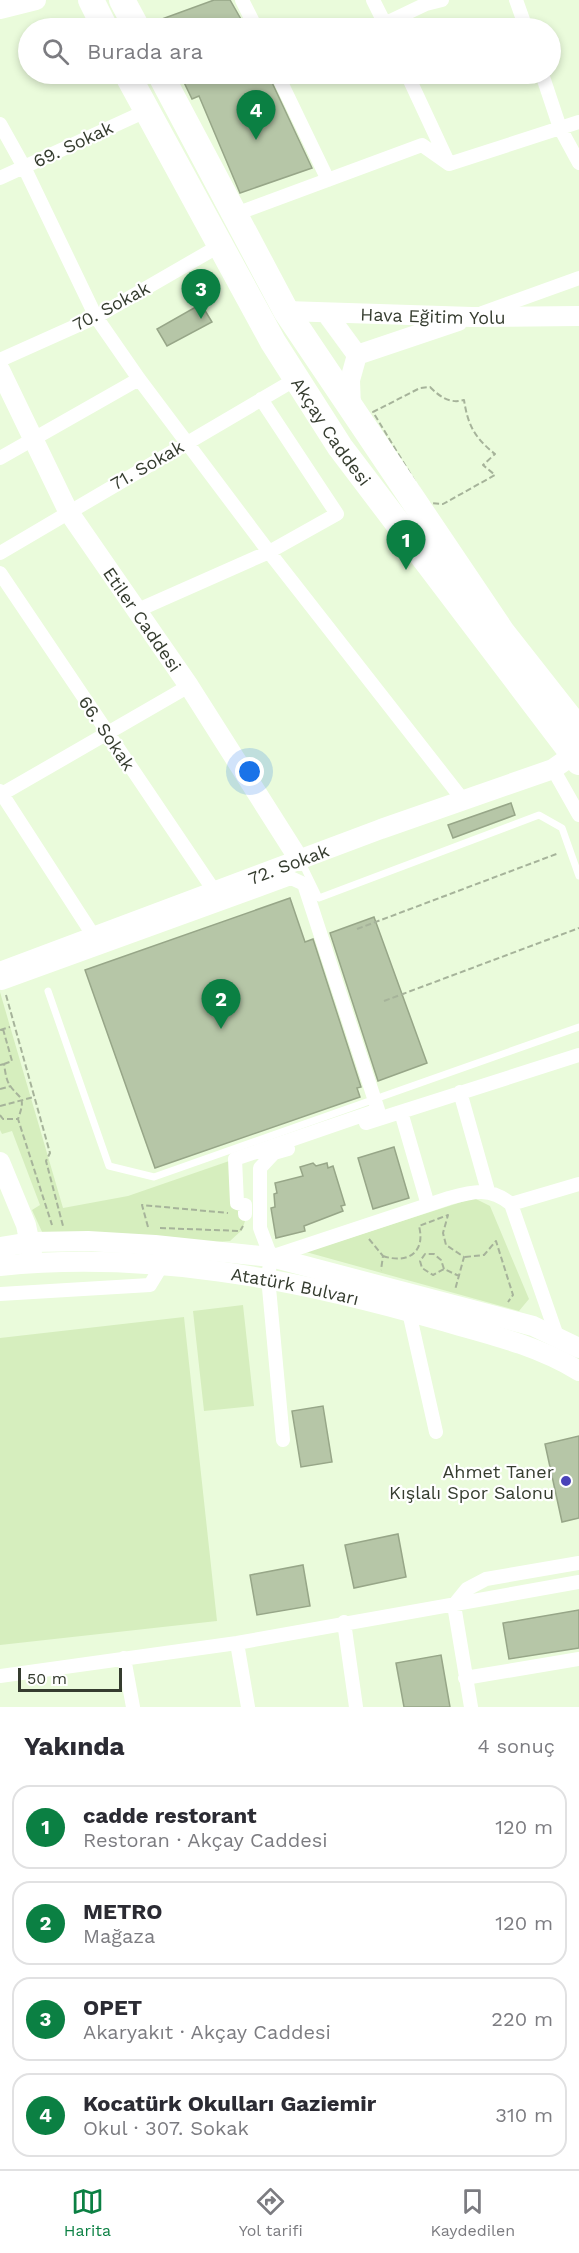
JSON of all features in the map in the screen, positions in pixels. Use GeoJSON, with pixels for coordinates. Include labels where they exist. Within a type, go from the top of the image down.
{"type":"FeatureCollection","features":[{"type":"Feature","properties":{"kind":"highway"},"geometry":{"type":"LineString","coordinates":[[91,0],[100,18]]}},
{"type":"Feature","properties":{"kind":"highway"},"geometry":{"type":"LineString","coordinates":[[122,0],[132,18]]}},
{"type":"Feature","properties":{"kind":"highway","name":"Akçay Caddesi"},"geometry":{"type":"LineString","coordinates":[[132,84],[219,246],[296,379],[374,495],[568,762]]}},
{"type":"Feature","properties":{"kind":"highway","name":"Akçay Caddesi"},"geometry":{"type":"LineString","coordinates":[[165,84],[233,215],[286,310],[502,632],[572,718]]}},
{"type":"Feature","properties":{"kind":"street"},"geometry":{"type":"LineString","coordinates":[[0,9],[36,0]]}},
{"type":"Feature","properties":{"kind":"street"},"geometry":{"type":"LineString","coordinates":[[242,0],[251,18]]}},
{"type":"Feature","properties":{"kind":"street"},"geometry":{"type":"LineString","coordinates":[[373,0],[381,18]]}},
{"type":"Feature","properties":{"kind":"street"},"geometry":{"type":"LineString","coordinates":[[400,18],[426,4],[442,0]]}},
{"type":"Feature","properties":{"kind":"street"},"geometry":{"type":"LineString","coordinates":[[516,0],[522,18]]}},
{"type":"Feature","properties":{"kind":"street"},"geometry":{"type":"LineString","coordinates":[[282,84],[327,180]]}},
{"type":"Feature","properties":{"kind":"street"},"geometry":{"type":"LineString","coordinates":[[412,84],[449,164]]}},
{"type":"Feature","properties":{"kind":"street"},"geometry":{"type":"LineString","coordinates":[[545,84],[560,128],[579,163]]}},
{"type":"Feature","properties":{"kind":"street","name":"69. Sokak"},"geometry":{"type":"LineString","coordinates":[[0,178],[146,111]]}},
{"type":"Feature","properties":{"kind":"street"},"geometry":{"type":"LineString","coordinates":[[449,164],[579,122]]}},
{"type":"Feature","properties":{"kind":"street"},"geometry":{"type":"LineString","coordinates":[[0,124],[24,167],[96,317],[139,379],[269,552],[463,800]]}},
{"type":"Feature","properties":{"kind":"street"},"geometry":{"type":"LineString","coordinates":[[233,215],[422,145],[449,164]]}},
{"type":"Feature","properties":{"kind":"street","name":"70. Sokak"},"geometry":{"type":"LineString","coordinates":[[0,360],[96,317],[219,246]]}},
{"type":"Feature","properties":{"kind":"street"},"geometry":{"type":"LineString","coordinates":[[357,355],[579,278]]}},
{"type":"Feature","properties":{"kind":"street","name":"Hava Eğitim Yolu"},"geometry":{"type":"LineString","coordinates":[[286,310],[327,314],[472,317],[579,316]]}},
{"type":"Feature","properties":{"kind":"street"},"geometry":{"type":"LineString","coordinates":[[327,314],[357,355]]}},
{"type":"Feature","properties":{"kind":"street"},"geometry":{"type":"LineString","coordinates":[[351,408],[350,380],[357,355]]}},
{"type":"Feature","properties":{"kind":"street","name":"Etiler Caddesi"},"geometry":{"type":"LineString","coordinates":[[0,370],[68,511],[189,686],[300,861]]}},
{"type":"Feature","properties":{"kind":"street"},"geometry":{"type":"LineString","coordinates":[[0,458],[34,441],[139,379]]}},
{"type":"Feature","properties":{"kind":"street","name":"71. Sokak"},"geometry":{"type":"LineString","coordinates":[[0,553],[296,379]]}},
{"type":"Feature","properties":{"kind":"street"},"geometry":{"type":"LineString","coordinates":[[138,610],[269,552],[338,514],[261,399]]}},
{"type":"Feature","properties":{"kind":"street","name":"66. Sokak"},"geometry":{"type":"LineString","coordinates":[[0,573],[216,892]]}},
{"type":"Feature","properties":{"kind":"street"},"geometry":{"type":"LineString","coordinates":[[94,938],[1,793],[189,686]]}},
{"type":"Feature","properties":{"kind":"street"},"geometry":{"type":"LineString","coordinates":[[568,762],[579,815]]}},
{"type":"Feature","properties":{"kind":"street","name":"72. Sokak"},"geometry":{"type":"LineString","coordinates":[[1,978],[94,938],[568,762]]}},
{"type":"Feature","properties":{"kind":"street"},"geometry":{"type":"LineString","coordinates":[[1,978],[291,878],[304,884],[378,1110],[235,1159],[237,1203],[245,1205],[245,1214]]}},
{"type":"Feature","properties":{"kind":"street"},"geometry":{"type":"LineString","coordinates":[[283,1440],[268,1277],[272,1257],[260,1228],[260,1168],[274,1153],[579,1055]]}},
{"type":"Feature","properties":{"kind":"street"},"geometry":{"type":"LineString","coordinates":[[460,1092],[488,1191]]}},
{"type":"Feature","properties":{"kind":"street"},"geometry":{"type":"LineString","coordinates":[[401,1112],[428,1205]]}},
{"type":"Feature","properties":{"kind":"street"},"geometry":{"type":"LineString","coordinates":[[0,1162],[32,1242],[33,1263]]}},
{"type":"Feature","properties":{"kind":"street"},"geometry":{"type":"LineString","coordinates":[[511,1204],[579,1184]]}},
{"type":"Feature","properties":{"kind":"street"},"geometry":{"type":"LineString","coordinates":[[272,1257],[428,1205],[474,1191],[488,1191],[511,1204],[556,1336]]}},
{"type":"Feature","properties":{"kind":"street","name":"Atatürk Bulvarı"},"geometry":{"type":"LineString","coordinates":[[0,1246],[32,1242],[155,1245],[272,1257],[534,1326],[579,1348]]}},
{"type":"Feature","properties":{"kind":"street","name":"Atatürk Bulvarı"},"geometry":{"type":"LineString","coordinates":[[0,1266],[33,1263],[162,1265],[268,1277],[409,1312],[527,1345],[579,1371]]}},
{"type":"Feature","properties":{"kind":"street"},"geometry":{"type":"LineString","coordinates":[[0,1294],[150,1286],[162,1265]]}},
{"type":"Feature","properties":{"kind":"street"},"geometry":{"type":"LineString","coordinates":[[409,1312],[436,1432]]}},
{"type":"Feature","properties":{"kind":"street"},"geometry":{"type":"LineString","coordinates":[[471,1707],[454,1605],[467,1589],[486,1579],[579,1563]]}},
{"type":"Feature","properties":{"kind":"street"},"geometry":{"type":"LineString","coordinates":[[0,1676],[237,1643],[344,1622],[579,1582]]}},
{"type":"Feature","properties":{"kind":"street"},"geometry":{"type":"LineString","coordinates":[[344,1622],[356,1707]]}},
{"type":"Feature","properties":{"kind":"street"},"geometry":{"type":"LineString","coordinates":[[237,1643],[248,1707]]}},
{"type":"Feature","properties":{"kind":"street"},"geometry":{"type":"LineString","coordinates":[[124,1658],[133,1707]]}},
{"type":"Feature","properties":{"kind":"street"},"geometry":{"type":"LineString","coordinates":[[465,1678],[579,1659]]}},
{"type":"Feature","properties":{"kind":"lane"},"geometry":{"type":"LineString","coordinates":[[300,861],[319,898],[539,815],[562,828],[579,876]]}},
{"type":"Feature","properties":{"kind":"lane"},"geometry":{"type":"LineString","coordinates":[[48,992],[109,1166],[154,1177],[375,1101],[579,1027]]}},
{"type":"Feature","properties":{"kind":"path"},"geometry":{"type":"LineString","coordinates":[[430,387],[440,396],[455,402],[464,400],[471,430],[478,440],[495,454],[483,465],[495,475],[443,504],[428,503],[373,412],[420,388],[430,387]]}},
{"type":"Feature","properties":{"kind":"path"},"geometry":{"type":"LineString","coordinates":[[357,929],[569,849]]}},
{"type":"Feature","properties":{"kind":"path"},"geometry":{"type":"LineString","coordinates":[[384,1001],[579,928]]}},
{"type":"Feature","properties":{"kind":"path"},"geometry":{"type":"LineString","coordinates":[[1,978],[50,1153],[46,1161],[63,1242]]}},
{"type":"Feature","properties":{"kind":"path"},"geometry":{"type":"LineString","coordinates":[[10,1027],[2,1029],[12,1062],[2,1064],[11,1086],[22,1100],[18,1119],[63,1242]]}},
{"type":"Feature","properties":{"kind":"path"},"geometry":{"type":"LineString","coordinates":[[0,1089],[11,1086]]}},
{"type":"Feature","properties":{"kind":"path"},"geometry":{"type":"LineString","coordinates":[[0,1106],[34,1096]]}},
{"type":"Feature","properties":{"kind":"path"},"geometry":{"type":"LineString","coordinates":[[0,1115],[3,1119],[18,1119]]}},
{"type":"Feature","properties":{"kind":"path"},"geometry":{"type":"LineString","coordinates":[[150,1233],[142,1205],[245,1214]]}},
{"type":"Feature","properties":{"kind":"path"},"geometry":{"type":"LineString","coordinates":[[364,1232],[383,1256],[397,1260],[413,1255],[419,1246],[419,1226],[448,1215],[443,1233],[446,1245],[464,1257],[484,1255],[496,1241],[513,1295],[505,1307]]}},
{"type":"Feature","properties":{"kind":"path"},"geometry":{"type":"LineString","coordinates":[[160,1227],[240,1231]]}},
{"type":"Feature","properties":{"kind":"path"},"geometry":{"type":"LineString","coordinates":[[444,1269],[433,1275],[422,1268],[420,1261],[426,1254],[434,1254],[441,1260],[444,1269],[459,1276]]}},
{"type":"Feature","properties":{"kind":"path"},"geometry":{"type":"LineString","coordinates":[[381,1272],[383,1256]]}},
{"type":"Feature","properties":{"kind":"path"},"geometry":{"type":"LineString","coordinates":[[455,1293],[464,1257]]}},
{"type":"Feature","properties":{"kind":"green space"},"geometry":{"type":"Polygon","coordinates":[[[0,992],[63,1208],[128,1196],[235,1159],[246,1218],[242,1230],[230,1241],[216,1242],[43,1234],[32,1210],[40,1205],[12,1131],[2,1134],[0,1130],[0,992]]]}},
{"type":"Feature","properties":{"kind":"green space"},"geometry":{"type":"Polygon","coordinates":[[[474,1198],[490,1206],[529,1299],[519,1311],[306,1252],[474,1198]]]}},
{"type":"Feature","properties":{"kind":"green space"},"geometry":{"type":"Polygon","coordinates":[[[243,1305],[254,1406],[204,1411],[193,1311],[243,1305]]]}},
{"type":"Feature","properties":{"kind":"green space"},"geometry":{"type":"Polygon","coordinates":[[[184,1317],[217,1621],[0,1645],[0,1338],[184,1317]]]}},
{"type":"Feature","properties":{"kind":"building"},"geometry":{"type":"Polygon","coordinates":[[[214,0],[230,0],[240,18],[165,18],[214,0]]]}},
{"type":"Feature","properties":{"kind":"building"},"geometry":{"type":"Polygon","coordinates":[[[185,84],[273,84],[312,168],[240,193],[199,96],[192,99],[185,84]]]}},
{"type":"Feature","properties":{"kind":"building"},"geometry":{"type":"Polygon","coordinates":[[[201,304],[212,322],[167,346],[157,329],[201,304]]]}},
{"type":"Feature","properties":{"kind":"building"},"geometry":{"type":"Polygon","coordinates":[[[511,803],[515,815],[453,838],[448,825],[511,803]]]}},
{"type":"Feature","properties":{"kind":"building"},"geometry":{"type":"Polygon","coordinates":[[[290,898],[305,942],[313,939],[361,1087],[357,1088],[360,1097],[155,1168],[85,970],[290,898]]]}},
{"type":"Feature","properties":{"kind":"building"},"geometry":{"type":"Polygon","coordinates":[[[374,917],[427,1063],[378,1081],[330,933],[374,917]]]}},
{"type":"Feature","properties":{"kind":"building"},"geometry":{"type":"Polygon","coordinates":[[[394,1147],[409,1198],[373,1209],[358,1158],[394,1147]]]}},
{"type":"Feature","properties":{"kind":"building"},"geometry":{"type":"Polygon","coordinates":[[[313,1163],[316,1166],[327,1163],[328,1168],[333,1166],[345,1205],[341,1206],[343,1211],[304,1226],[305,1231],[276,1238],[271,1208],[275,1207],[274,1194],[277,1193],[275,1183],[303,1176],[300,1167],[313,1163]]]}},
{"type":"Feature","properties":{"kind":"building"},"geometry":{"type":"Polygon","coordinates":[[[323,1406],[332,1462],[301,1467],[292,1411],[323,1406]]]}},
{"type":"Feature","properties":{"kind":"building","name":"Ahmet Taner Kışlalı Spor Salonu"},"geometry":{"type":"Polygon","coordinates":[[[579,1436],[579,1518],[562,1522],[545,1444],[579,1436]]]}},
{"type":"Feature","properties":{"kind":"building"},"geometry":{"type":"Polygon","coordinates":[[[398,1534],[406,1577],[354,1588],[345,1545],[398,1534]]]}},
{"type":"Feature","properties":{"kind":"building"},"geometry":{"type":"Polygon","coordinates":[[[303,1565],[310,1606],[257,1615],[250,1575],[303,1565]]]}},
{"type":"Feature","properties":{"kind":"building"},"geometry":{"type":"Polygon","coordinates":[[[579,1610],[579,1648],[509,1659],[503,1623],[579,1610]]]}},
{"type":"Feature","properties":{"kind":"building"},"geometry":{"type":"Polygon","coordinates":[[[441,1655],[450,1707],[404,1707],[396,1663],[441,1655]]]}},
{"type":"Feature","properties":{"kind":"place","name":"Kocatürk Okulları Gaziemir"},"geometry":{"type":"Point","coordinates":[256,140]}},
{"type":"Feature","properties":{"kind":"place","name":"OPET"},"geometry":{"type":"Point","coordinates":[201,319]}},
{"type":"Feature","properties":{"kind":"place","name":"cadde restorant"},"geometry":{"type":"Point","coordinates":[406,570]}},
{"type":"Feature","properties":{"kind":"place","name":"METRO"},"geometry":{"type":"Point","coordinates":[221,1029]}},
{"type":"Feature","properties":{"kind":"place","name":"Ahmet Taner Kışlalı Spor Salonu"},"geometry":{"type":"Point","coordinates":[566,1481]}}]}
